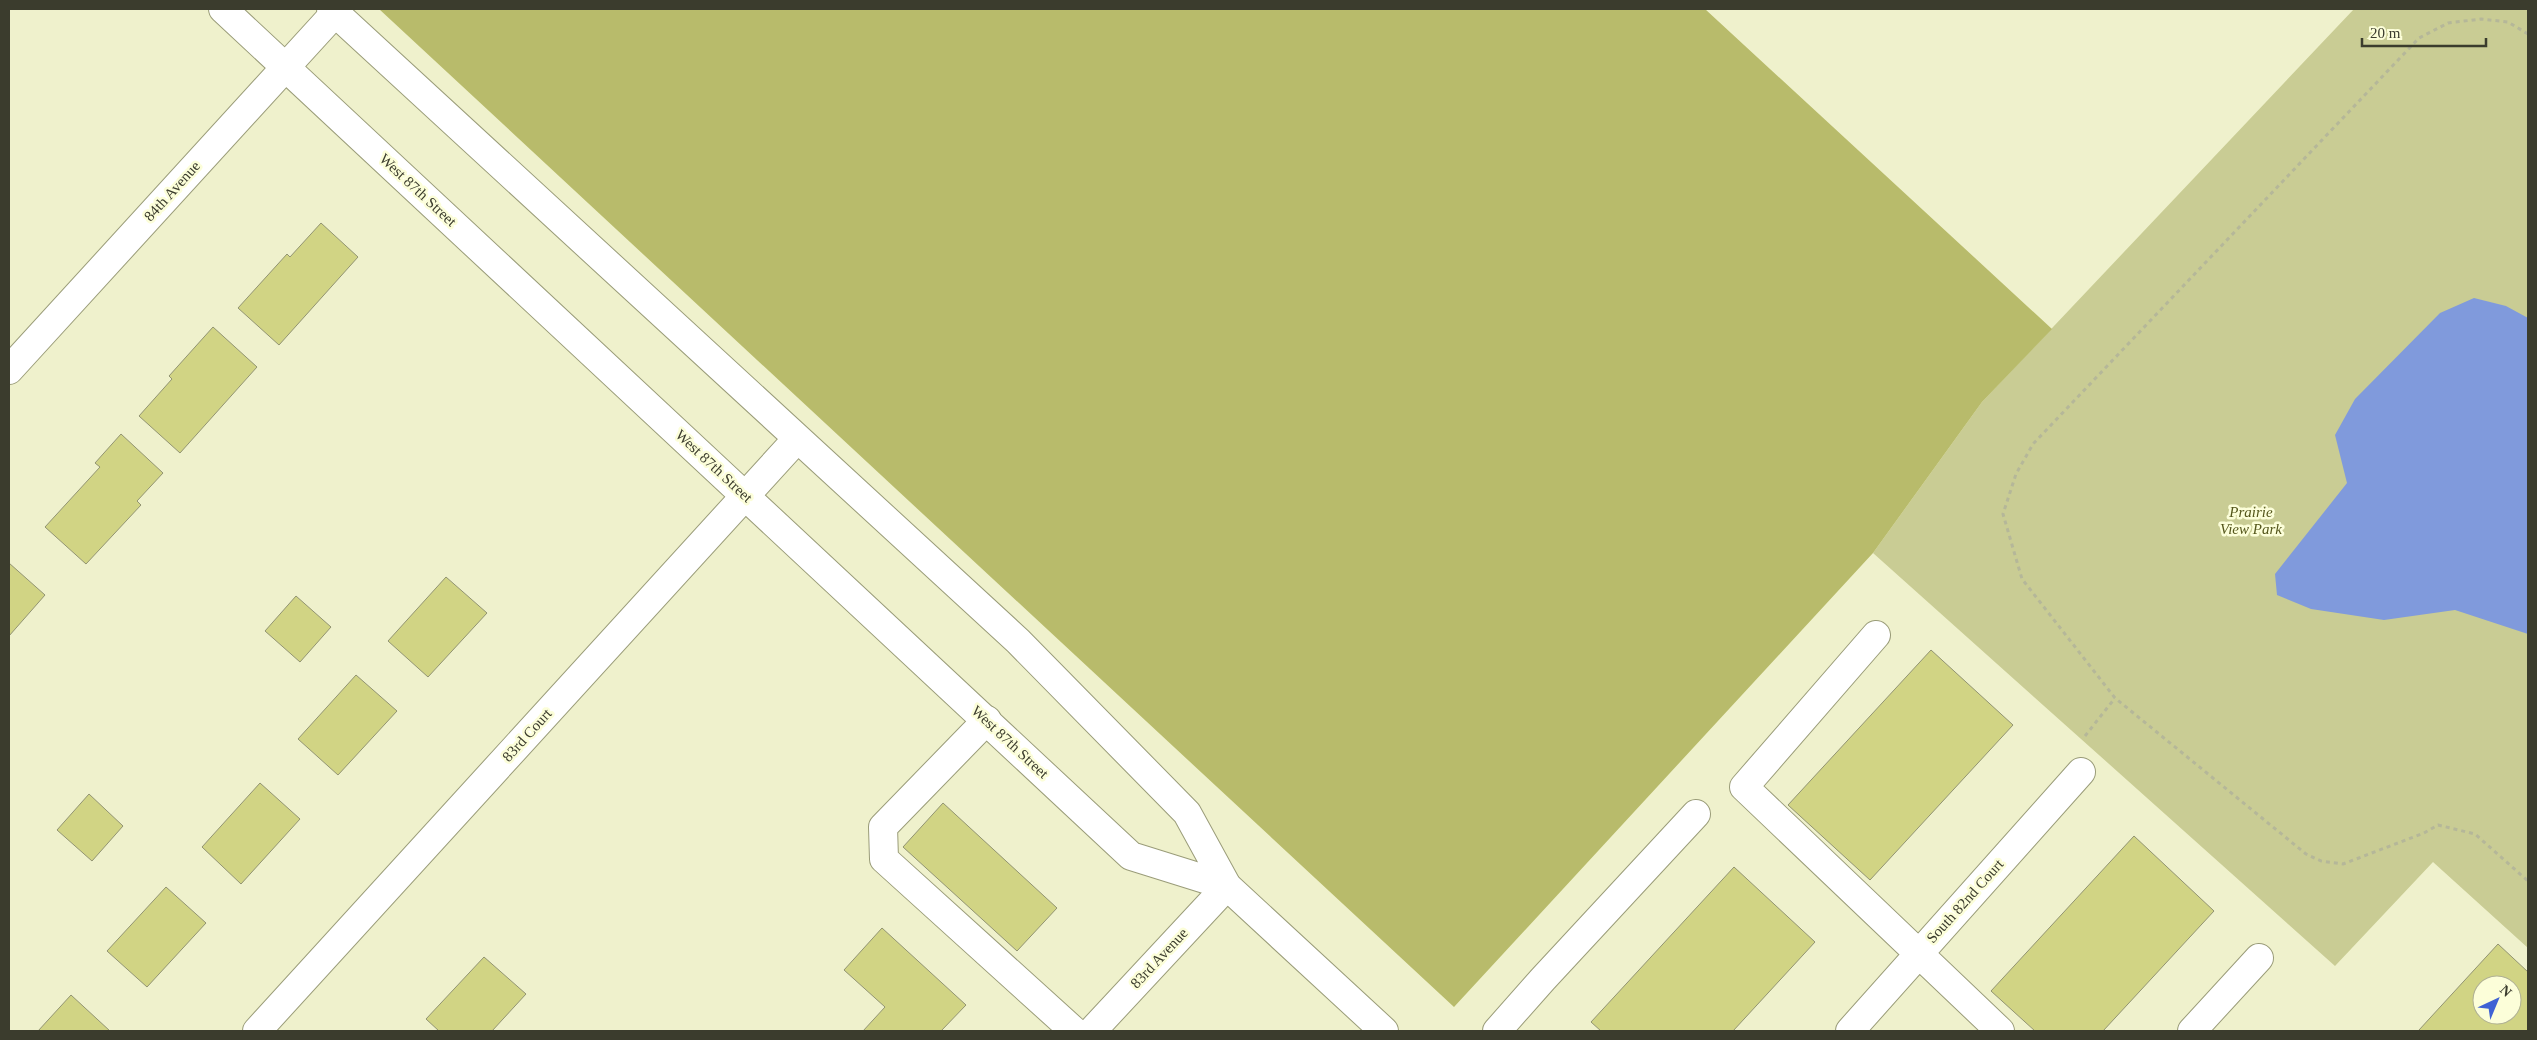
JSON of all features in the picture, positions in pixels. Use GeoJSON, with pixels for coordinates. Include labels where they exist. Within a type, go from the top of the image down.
{"type":"FeatureCollection","features":[{"type":"Feature","properties":{"kind":"main road","name":"West 87th Street"},"geometry":{"type":"LineString","coordinates":[[223,9],[1131,856],[1227,886]]}},
{"type":"Feature","properties":{"kind":"main road","name":"West 87th Street"},"geometry":{"type":"LineString","coordinates":[[333,11],[1018,641],[1187,812],[1227,886],[1384,1031]]}},
{"type":"Feature","properties":{"kind":"main road","name":"84th Avenue"},"geometry":{"type":"LineString","coordinates":[[9,370],[286,67],[333,11]]}},
{"type":"Feature","properties":{"kind":"main road","name":"83rd Court"},"geometry":{"type":"LineString","coordinates":[[257,1031],[797,439]]}},
{"type":"Feature","properties":{"kind":"main road"},"geometry":{"type":"LineString","coordinates":[[1876,635],[1744,788],[2000,1031]]}},
{"type":"Feature","properties":{"kind":"main road"},"geometry":{"type":"LineString","coordinates":[[986,720],[883,827],[884,859],[1074,1031]]}},
{"type":"Feature","properties":{"kind":"main road","name":"South 82nd Court"},"geometry":{"type":"LineString","coordinates":[[1850,1031],[2081,772]]}},
{"type":"Feature","properties":{"kind":"main road"},"geometry":{"type":"LineString","coordinates":[[1498,1031],[1543,979],[1696,814]]}},
{"type":"Feature","properties":{"kind":"main road","name":"83rd Avenue"},"geometry":{"type":"LineString","coordinates":[[1092,1031],[1227,886]]}},
{"type":"Feature","properties":{"kind":"main road"},"geometry":{"type":"LineString","coordinates":[[2192,1031],[2259,958]]}},
{"type":"Feature","properties":{"kind":"path"},"geometry":{"type":"LineString","coordinates":[[2528,34],[2508,22],[2481,20],[2448,24],[2419,38],[2033,444],[2016,474],[2003,514],[2022,579],[2115,698],[2306,854],[2343,864],[2424,833],[2438,825],[2475,834],[2528,881]]}},
{"type":"Feature","properties":{"kind":"path"},"geometry":{"type":"LineString","coordinates":[[2081,772],[2079,743],[2115,698]]}},
{"type":"Feature","properties":{"kind":"green space"},"geometry":{"type":"Polygon","coordinates":[[[379,9],[1705,9],[2052,329],[1982,402],[1873,553],[1454,1007],[379,9]]]}},
{"type":"Feature","properties":{"kind":"green space","name":"Prairie View Park"},"geometry":{"type":"Polygon","coordinates":[[[2354,9],[2528,9],[2528,948],[2433,862],[2335,966],[1873,553],[1982,402],[2354,9]]]}},
{"type":"Feature","properties":{"kind":"water"},"geometry":{"type":"Polygon","coordinates":[[[2474,298],[2506,306],[2528,318],[2528,634],[2455,610],[2384,620],[2311,609],[2277,595],[2275,574],[2347,483],[2335,435],[2355,399],[2440,313],[2474,298]]]}},
{"type":"Feature","properties":{"kind":"building"},"geometry":{"type":"Polygon","coordinates":[[[321,223],[358,257],[279,345],[238,308],[287,254],[290,257],[321,223]]]}},
{"type":"Feature","properties":{"kind":"building"},"geometry":{"type":"Polygon","coordinates":[[[213,327],[257,367],[180,453],[139,416],[172,379],[169,376],[213,327]]]}},
{"type":"Feature","properties":{"kind":"building"},"geometry":{"type":"Polygon","coordinates":[[[121,434],[163,473],[137,501],[141,505],[86,564],[45,527],[100,467],[95,463],[121,434]]]}},
{"type":"Feature","properties":{"kind":"building"},"geometry":{"type":"Polygon","coordinates":[[[9,563],[45,595],[9,636],[9,563]]]}},
{"type":"Feature","properties":{"kind":"building"},"geometry":{"type":"Polygon","coordinates":[[[446,577],[487,613],[428,677],[388,641],[446,577]]]}},
{"type":"Feature","properties":{"kind":"building"},"geometry":{"type":"Polygon","coordinates":[[[296,596],[331,627],[300,662],[265,631],[296,596]]]}},
{"type":"Feature","properties":{"kind":"building"},"geometry":{"type":"Polygon","coordinates":[[[1931,650],[2013,725],[1870,880],[1788,805],[1931,650]]]}},
{"type":"Feature","properties":{"kind":"building"},"geometry":{"type":"Polygon","coordinates":[[[356,675],[397,711],[338,775],[298,739],[356,675]]]}},
{"type":"Feature","properties":{"kind":"building"},"geometry":{"type":"Polygon","coordinates":[[[260,783],[300,819],[241,884],[202,847],[260,783]]]}},
{"type":"Feature","properties":{"kind":"building"},"geometry":{"type":"Polygon","coordinates":[[[89,794],[123,826],[92,861],[57,830],[89,794]]]}},
{"type":"Feature","properties":{"kind":"building"},"geometry":{"type":"Polygon","coordinates":[[[943,803],[1057,908],[1017,951],[903,847],[943,803]]]}},
{"type":"Feature","properties":{"kind":"building"},"geometry":{"type":"Polygon","coordinates":[[[2134,836],[2214,911],[2103,1031],[2035,1031],[1991,991],[2134,836]]]}},
{"type":"Feature","properties":{"kind":"building"},"geometry":{"type":"Polygon","coordinates":[[[1734,867],[1815,942],[1733,1031],[1601,1031],[1591,1022],[1734,867]]]}},
{"type":"Feature","properties":{"kind":"building"},"geometry":{"type":"Polygon","coordinates":[[[166,887],[206,923],[147,987],[107,951],[166,887]]]}},
{"type":"Feature","properties":{"kind":"building"},"geometry":{"type":"Polygon","coordinates":[[[882,928],[966,1005],[941,1031],[863,1031],[885,1007],[844,970],[882,928]]]}},
{"type":"Feature","properties":{"kind":"building"},"geometry":{"type":"Polygon","coordinates":[[[2498,944],[2528,972],[2528,1031],[2420,1031],[2498,944]]]}},
{"type":"Feature","properties":{"kind":"building"},"geometry":{"type":"Polygon","coordinates":[[[484,957],[526,994],[492,1031],[439,1031],[426,1019],[484,957]]]}},
{"type":"Feature","properties":{"kind":"building"},"geometry":{"type":"Polygon","coordinates":[[[71,995],[110,1031],[38,1031],[71,995]]]}}]}
